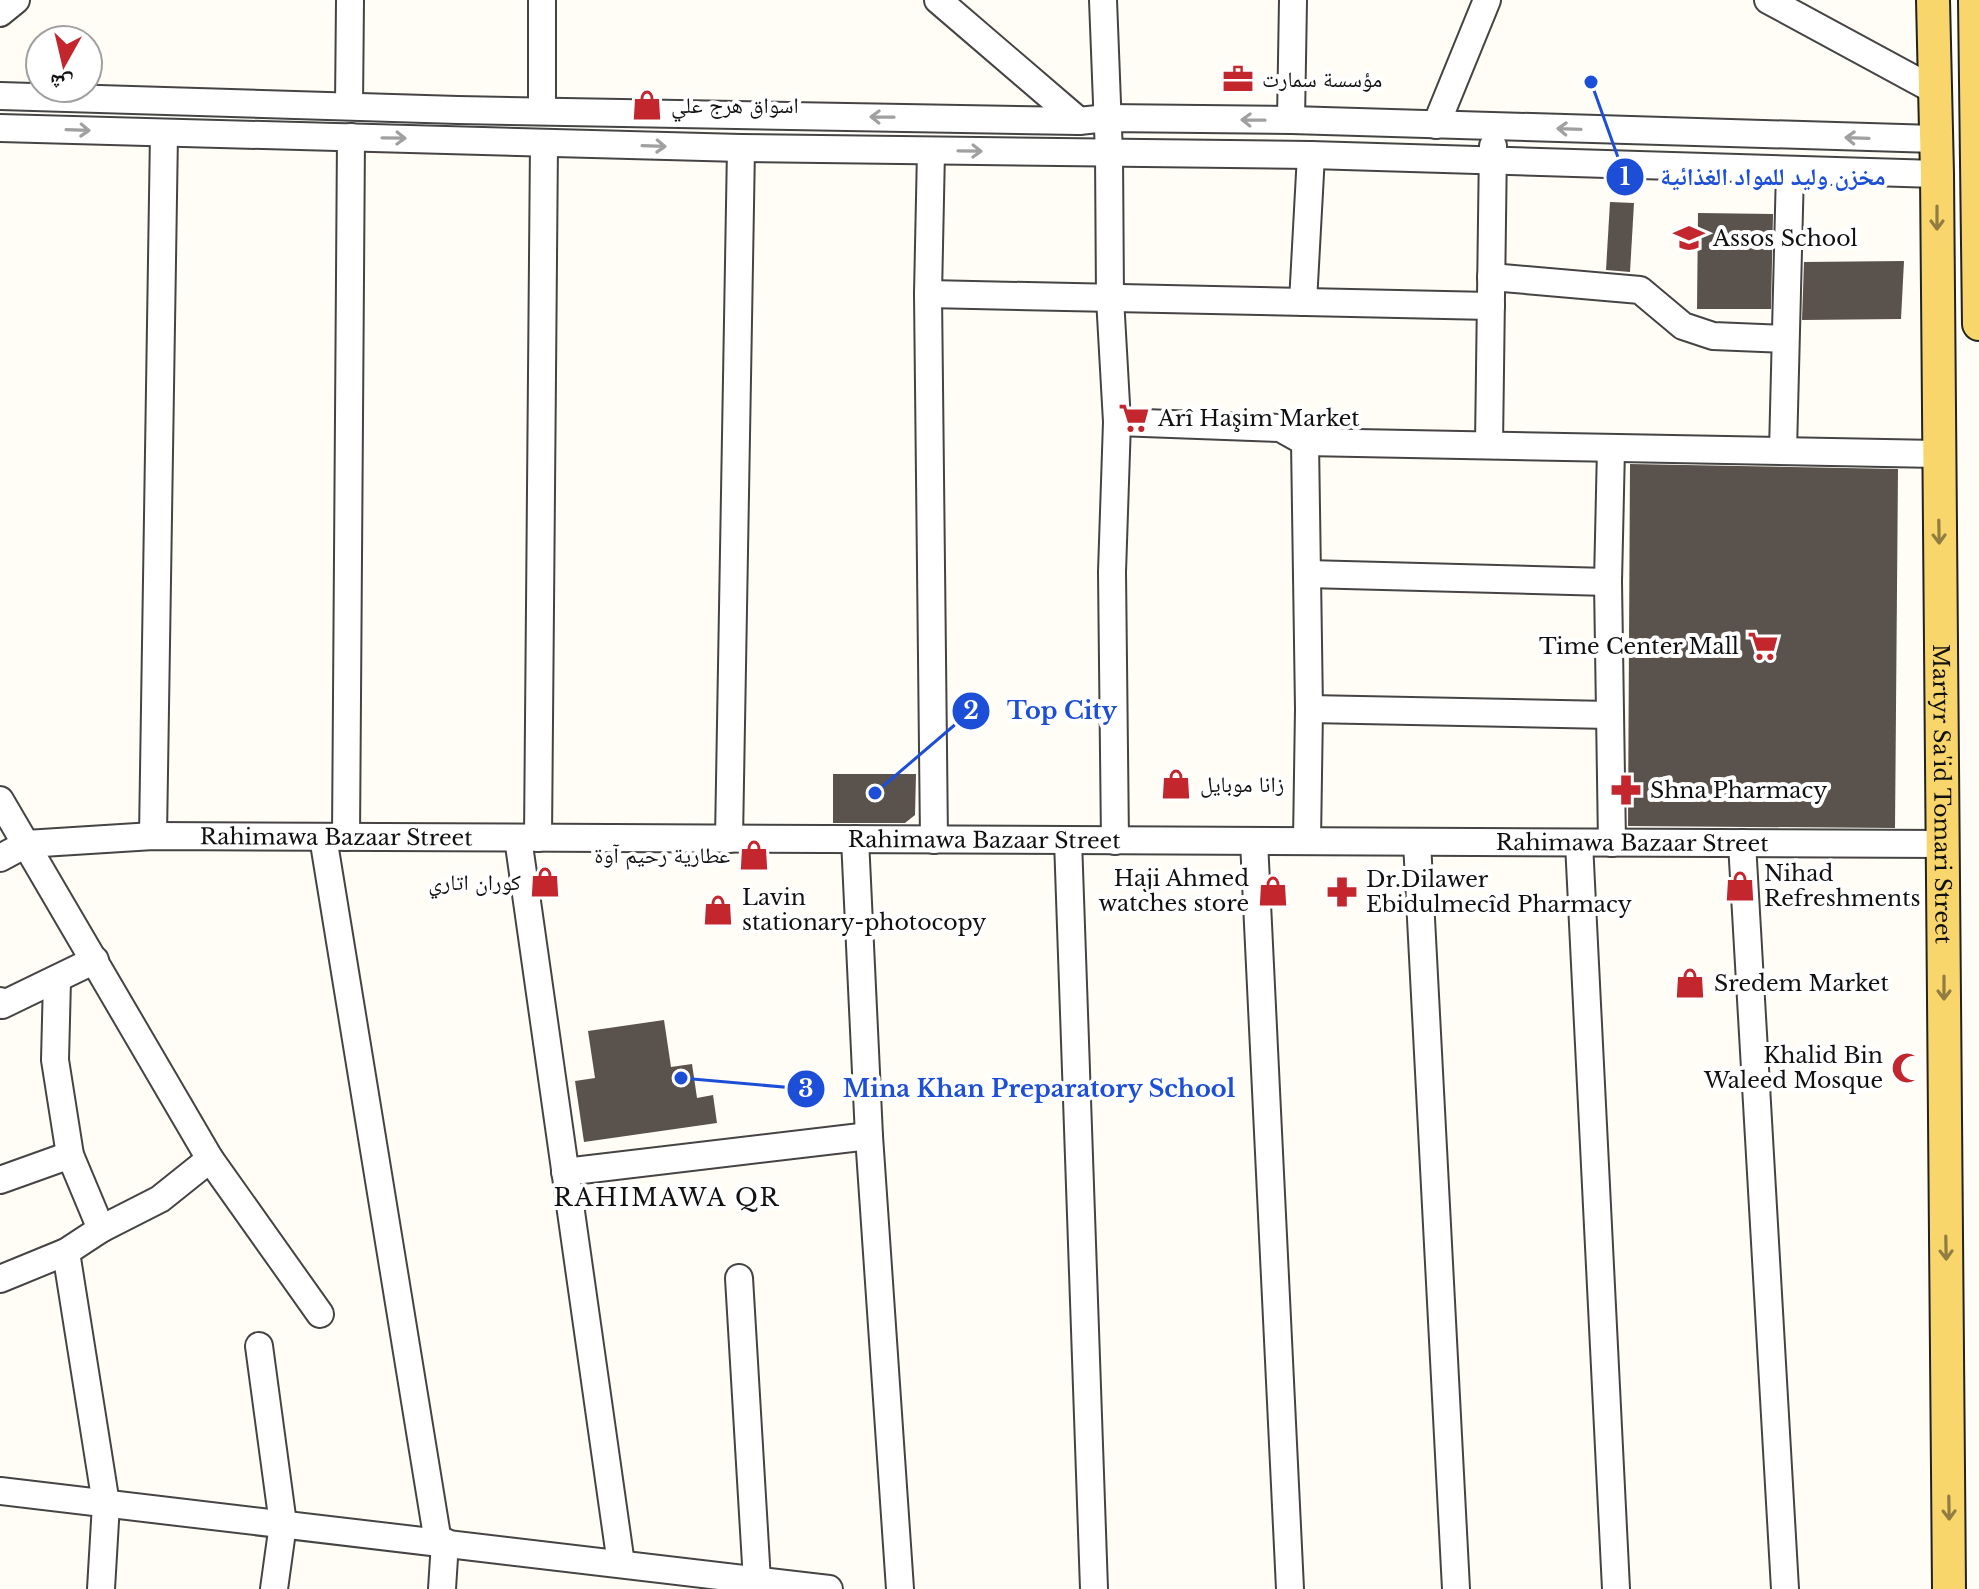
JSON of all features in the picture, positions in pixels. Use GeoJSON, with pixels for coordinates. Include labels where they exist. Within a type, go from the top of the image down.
{"type":"FeatureCollection","features":[{"type":"Feature","properties":{"kind":"main road","name":"Martyr Sa'id Tomari Street"},"geometry":{"type":"LineString","coordinates":[[1933,0],[1949,1589]]}},
{"type":"Feature","properties":{"kind":"main road"},"geometry":{"type":"LineString","coordinates":[[1975,0],[1979,324]]}},
{"type":"Feature","properties":{"kind":"street"},"geometry":{"type":"LineString","coordinates":[[0,13],[16,0]]}},
{"type":"Feature","properties":{"kind":"street"},"geometry":{"type":"LineString","coordinates":[[349,106],[350,0]]}},
{"type":"Feature","properties":{"kind":"street"},"geometry":{"type":"LineString","coordinates":[[542,0],[542,109]]}},
{"type":"Feature","properties":{"kind":"street"},"geometry":{"type":"LineString","coordinates":[[938,0],[1079,121]]}},
{"type":"Feature","properties":{"kind":"street"},"geometry":{"type":"LineString","coordinates":[[1103,0],[1110,298],[1117,422],[1112,572],[1115,841]]}},
{"type":"Feature","properties":{"kind":"street"},"geometry":{"type":"LineString","coordinates":[[1291,120],[1293,0]]}},
{"type":"Feature","properties":{"kind":"street"},"geometry":{"type":"LineString","coordinates":[[1436,125],[1487,0]]}},
{"type":"Feature","properties":{"kind":"street"},"geometry":{"type":"LineString","coordinates":[[1768,0],[1934,90]]}},
{"type":"Feature","properties":{"kind":"street"},"geometry":{"type":"LineString","coordinates":[[0,96],[458,110],[542,109],[1079,121],[1107,118],[1291,120],[1935,139]]}},
{"type":"Feature","properties":{"kind":"street"},"geometry":{"type":"LineString","coordinates":[[458,110],[460,139]]}},
{"type":"Feature","properties":{"kind":"street"},"geometry":{"type":"LineString","coordinates":[[1489,445],[1492,126]]}},
{"type":"Feature","properties":{"kind":"street"},"geometry":{"type":"LineString","coordinates":[[0,128],[741,148],[1311,155],[1937,174]]}},
{"type":"Feature","properties":{"kind":"street"},"geometry":{"type":"LineString","coordinates":[[153,836],[164,133]]}},
{"type":"Feature","properties":{"kind":"street"},"geometry":{"type":"LineString","coordinates":[[351,137],[335,837],[441,1542],[442,1589]]}},
{"type":"Feature","properties":{"kind":"street"},"geometry":{"type":"LineString","coordinates":[[1902,139],[1907,157],[1905,174]]}},
{"type":"Feature","properties":{"kind":"street"},"geometry":{"type":"LineString","coordinates":[[544,143],[528,838],[565,1172],[630,1573]]}},
{"type":"Feature","properties":{"kind":"street"},"geometry":{"type":"LineString","coordinates":[[729,839],[741,148]]}},
{"type":"Feature","properties":{"kind":"street"},"geometry":{"type":"LineString","coordinates":[[931,151],[928,294],[934,840]]}},
{"type":"Feature","properties":{"kind":"street"},"geometry":{"type":"LineString","coordinates":[[1303,302],[1311,155]]}},
{"type":"Feature","properties":{"kind":"street"},"geometry":{"type":"LineString","coordinates":[[1783,451],[1790,170]]}},
{"type":"Feature","properties":{"kind":"street"},"geometry":{"type":"LineString","coordinates":[[1491,277],[1640,290],[1683,326],[1713,336],[1785,339]]}},
{"type":"Feature","properties":{"kind":"street"},"geometry":{"type":"LineString","coordinates":[[928,294],[1491,306]]}},
{"type":"Feature","properties":{"kind":"street"},"geometry":{"type":"LineString","coordinates":[[1117,422],[1280,428],[1305,442],[1938,454]]}},
{"type":"Feature","properties":{"kind":"street"},"geometry":{"type":"LineString","coordinates":[[1305,442],[1309,709],[1307,841]]}},
{"type":"Feature","properties":{"kind":"street"},"geometry":{"type":"LineString","coordinates":[[1611,448],[1608,582],[1612,843]]}},
{"type":"Feature","properties":{"kind":"street"},"geometry":{"type":"LineString","coordinates":[[1307,574],[1608,582]]}},
{"type":"Feature","properties":{"kind":"street"},"geometry":{"type":"LineString","coordinates":[[1309,709],[1610,715]]}},
{"type":"Feature","properties":{"kind":"street"},"geometry":{"type":"LineString","coordinates":[[0,800],[210,1159],[320,1314]]}},
{"type":"Feature","properties":{"kind":"street","name":"Rahimawa Bazaar Street"},"geometry":{"type":"LineString","coordinates":[[26,844],[153,836],[1943,844]]}},
{"type":"Feature","properties":{"kind":"street"},"geometry":{"type":"LineString","coordinates":[[855,839],[869,1136],[900,1589]]}},
{"type":"Feature","properties":{"kind":"street"},"geometry":{"type":"LineString","coordinates":[[1068,840],[1094,1589]]}},
{"type":"Feature","properties":{"kind":"street"},"geometry":{"type":"LineString","coordinates":[[1254,841],[1290,1589]]}},
{"type":"Feature","properties":{"kind":"street"},"geometry":{"type":"LineString","coordinates":[[1417,842],[1456,1589]]}},
{"type":"Feature","properties":{"kind":"street"},"geometry":{"type":"LineString","coordinates":[[1579,843],[1616,1589]]}},
{"type":"Feature","properties":{"kind":"street"},"geometry":{"type":"LineString","coordinates":[[1742,843],[1785,1589]]}},
{"type":"Feature","properties":{"kind":"street"},"geometry":{"type":"LineString","coordinates":[[0,858],[26,844]]}},
{"type":"Feature","properties":{"kind":"street"},"geometry":{"type":"LineString","coordinates":[[1,1004],[95,960]]}},
{"type":"Feature","properties":{"kind":"street"},"geometry":{"type":"LineString","coordinates":[[57,980],[55,1060],[70,1155],[101,1229]]}},
{"type":"Feature","properties":{"kind":"street"},"geometry":{"type":"LineString","coordinates":[[565,1172],[869,1136]]}},
{"type":"Feature","properties":{"kind":"street"},"geometry":{"type":"LineString","coordinates":[[0,1180],[70,1155]]}},
{"type":"Feature","properties":{"kind":"street"},"geometry":{"type":"LineString","coordinates":[[0,1279],[66,1252],[101,1229],[160,1199],[210,1159]]}},
{"type":"Feature","properties":{"kind":"street"},"geometry":{"type":"LineString","coordinates":[[66,1252],[106,1504],[101,1589]]}},
{"type":"Feature","properties":{"kind":"street"},"geometry":{"type":"LineString","coordinates":[[739,1278],[770,1584]]}},
{"type":"Feature","properties":{"kind":"street"},"geometry":{"type":"LineString","coordinates":[[259,1346],[283,1524],[274,1589]]}},
{"type":"Feature","properties":{"kind":"street"},"geometry":{"type":"LineString","coordinates":[[0,1491],[441,1542],[630,1573],[829,1589]]}},
{"type":"Feature","properties":{"kind":"building"},"geometry":{"type":"Polygon","coordinates":[[[1610,202],[1634,203],[1630,272],[1606,270],[1610,202]]]}},
{"type":"Feature","properties":{"kind":"building"},"geometry":{"type":"Polygon","coordinates":[[[1698,213],[1773,214],[1771,309],[1697,309],[1698,213]]]}},
{"type":"Feature","properties":{"kind":"building"},"geometry":{"type":"Polygon","coordinates":[[[1904,261],[1901,319],[1802,320],[1804,262],[1904,261]]]}},
{"type":"Feature","properties":{"kind":"building","name":"Time Center Mall"},"geometry":{"type":"Polygon","coordinates":[[[1630,464],[1898,469],[1895,828],[1628,826],[1630,464]]]}},
{"type":"Feature","properties":{"kind":"building"},"geometry":{"type":"Polygon","coordinates":[[[833,774],[916,774],[915,815],[905,823],[833,823],[833,774]]]}},
{"type":"Feature","properties":{"kind":"building"},"geometry":{"type":"Polygon","coordinates":[[[664,1020],[671,1067],[692,1064],[697,1098],[713,1095],[717,1123],[584,1142],[575,1081],[595,1078],[588,1031],[664,1020]]]}},
{"type":"Feature","properties":{"kind":"place","name":"مؤسسة سمارت"},"geometry":{"type":"Point","coordinates":[1238,79]}},
{"type":"Feature","properties":{"kind":"place","name":"مخزن وليد للمواد الغذائية"},"geometry":{"type":"Point","coordinates":[1591,82]}},
{"type":"Feature","properties":{"kind":"place","name":"اسواق هرج علي"},"geometry":{"type":"Point","coordinates":[647,105]}},
{"type":"Feature","properties":{"kind":"place","name":"Assos School"},"geometry":{"type":"Point","coordinates":[1689,238]}},
{"type":"Feature","properties":{"kind":"place","name":"Arî Haşim Market"},"geometry":{"type":"Point","coordinates":[1134,418]}},
{"type":"Feature","properties":{"kind":"place","name":"Time Center Mall"},"geometry":{"type":"Point","coordinates":[1763,646]}},
{"type":"Feature","properties":{"kind":"place","name":"زانا موبايل"},"geometry":{"type":"Point","coordinates":[1176,784]}},
{"type":"Feature","properties":{"kind":"place","name":"Shna Pharmacy"},"geometry":{"type":"Point","coordinates":[1626,790]}},
{"type":"Feature","properties":{"kind":"place","name":"Top City"},"geometry":{"type":"Point","coordinates":[875,793]}},
{"type":"Feature","properties":{"kind":"place","name":"عطارية رحيم آوة"},"geometry":{"type":"Point","coordinates":[754,855]}},
{"type":"Feature","properties":{"kind":"place","name":"كوران اتاري"},"geometry":{"type":"Point","coordinates":[545,882]}},
{"type":"Feature","properties":{"kind":"place","name":"Nihad Refreshments"},"geometry":{"type":"Point","coordinates":[1740,886]}},
{"type":"Feature","properties":{"kind":"place","name":"Haji Ahmed watches store"},"geometry":{"type":"Point","coordinates":[1273,891]}},
{"type":"Feature","properties":{"kind":"place","name":"Dr.Dilawer Ebidulmecîd Pharmacy"},"geometry":{"type":"Point","coordinates":[1342,892]}},
{"type":"Feature","properties":{"kind":"place","name":"Lavin stationary-photocopy"},"geometry":{"type":"Point","coordinates":[718,910]}},
{"type":"Feature","properties":{"kind":"place","name":"Sredem Market"},"geometry":{"type":"Point","coordinates":[1690,983]}},
{"type":"Feature","properties":{"kind":"place","name":"Khalid Bin Waleed Mosque"},"geometry":{"type":"Point","coordinates":[1907,1068]}},
{"type":"Feature","properties":{"kind":"place","name":"Mina Khan Preparatory School"},"geometry":{"type":"Point","coordinates":[681,1078]}},
{"type":"Feature","properties":{"kind":"district","name":"RAHIMAWA QR"},"geometry":{"type":"Point","coordinates":[667,1197]}}]}
